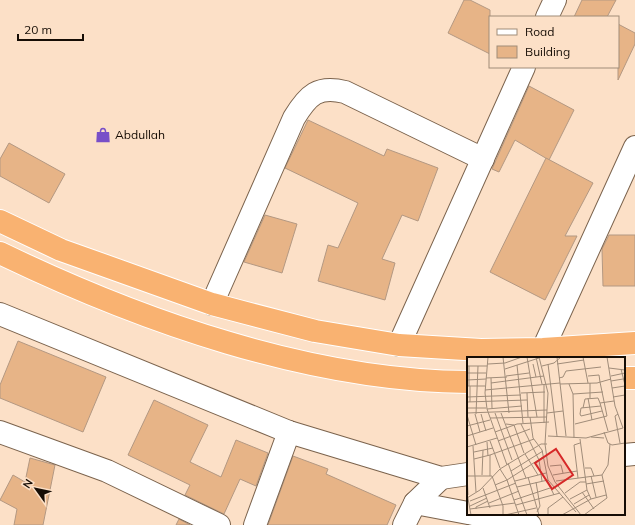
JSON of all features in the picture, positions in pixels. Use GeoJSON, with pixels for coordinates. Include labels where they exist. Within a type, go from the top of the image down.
{"type":"FeatureCollection","features":[{"type":"Feature","properties":{"kind":"highway"},"geometry":{"type":"LineString","coordinates":[[0,221],[61,250],[212,304],[315,331],[400,345],[481,350],[543,349],[635,343]]}},
{"type":"Feature","properties":{"kind":"highway"},"geometry":{"type":"LineString","coordinates":[[0,253],[61,282],[196,334],[310,364],[383,376],[467,382]]}},
{"type":"Feature","properties":{"kind":"street"},"geometry":{"type":"LineString","coordinates":[[547,16],[555,0]]}},
{"type":"Feature","properties":{"kind":"street"},"geometry":{"type":"LineString","coordinates":[[400,345],[524,68]]}},
{"type":"Feature","properties":{"kind":"street"},"geometry":{"type":"LineString","coordinates":[[212,304],[294,118],[300,108],[314,93],[327,89],[345,92],[483,159]]}},
{"type":"Feature","properties":{"kind":"street"},"geometry":{"type":"LineString","coordinates":[[543,349],[634,153]]}},
{"type":"Feature","properties":{"kind":"street"},"geometry":{"type":"LineString","coordinates":[[0,314],[289,432],[440,478],[467,474]]}},
{"type":"Feature","properties":{"kind":"street"},"geometry":{"type":"LineString","coordinates":[[0,432],[107,471],[219,525]]}},
{"type":"Feature","properties":{"kind":"street"},"geometry":{"type":"LineString","coordinates":[[255,525],[289,432]]}},
{"type":"Feature","properties":{"kind":"street"},"geometry":{"type":"LineString","coordinates":[[625,455],[635,454]]}},
{"type":"Feature","properties":{"kind":"street"},"geometry":{"type":"LineString","coordinates":[[404,525],[415,503],[440,478]]}},
{"type":"Feature","properties":{"kind":"street"},"geometry":{"type":"LineString","coordinates":[[415,503],[467,513]]}},
{"type":"Feature","properties":{"kind":"street"},"geometry":{"type":"LineString","coordinates":[[478,515],[530,525]]}},
{"type":"Feature","properties":{"kind":"building"},"geometry":{"type":"Polygon","coordinates":[[[464,0],[470,0],[490,10],[489,54],[448,33],[464,0]]]}},
{"type":"Feature","properties":{"kind":"building"},"geometry":{"type":"Polygon","coordinates":[[[582,0],[616,0],[608,16],[574,16],[582,0]]]}},
{"type":"Feature","properties":{"kind":"building"},"geometry":{"type":"Polygon","coordinates":[[[619,25],[635,33],[635,44],[618,80],[619,25]]]}},
{"type":"Feature","properties":{"kind":"building"},"geometry":{"type":"Polygon","coordinates":[[[529,86],[574,110],[549,160],[515,140],[499,172],[492,169],[529,86]]]}},
{"type":"Feature","properties":{"kind":"building"},"geometry":{"type":"Polygon","coordinates":[[[308,120],[384,156],[387,149],[438,168],[418,221],[402,215],[382,259],[395,263],[385,300],[318,281],[328,245],[338,248],[358,203],[285,168],[308,120]]]}},
{"type":"Feature","properties":{"kind":"building"},"geometry":{"type":"Polygon","coordinates":[[[9,143],[65,174],[49,203],[0,176],[0,159],[9,143]]]}},
{"type":"Feature","properties":{"kind":"building"},"geometry":{"type":"Polygon","coordinates":[[[546,158],[593,183],[565,236],[577,236],[545,300],[490,272],[546,158]]]}},
{"type":"Feature","properties":{"kind":"building"},"geometry":{"type":"Polygon","coordinates":[[[265,215],[297,224],[282,273],[244,262],[265,215]]]}},
{"type":"Feature","properties":{"kind":"building"},"geometry":{"type":"Polygon","coordinates":[[[609,235],[635,235],[635,286],[603,286],[602,249],[609,235]]]}},
{"type":"Feature","properties":{"kind":"building"},"geometry":{"type":"Polygon","coordinates":[[[18,341],[106,377],[83,432],[0,398],[0,385],[18,341]]]}},
{"type":"Feature","properties":{"kind":"building"},"geometry":{"type":"Polygon","coordinates":[[[154,400],[208,425],[190,462],[221,477],[236,440],[268,453],[256,486],[240,479],[224,514],[185,495],[190,485],[128,455],[154,400]]]}},
{"type":"Feature","properties":{"kind":"building"},"geometry":{"type":"Polygon","coordinates":[[[293,456],[328,469],[326,474],[396,505],[387,525],[268,525],[293,456]]]}},
{"type":"Feature","properties":{"kind":"building"},"geometry":{"type":"Polygon","coordinates":[[[30,458],[55,465],[43,525],[14,525],[17,509],[0,500],[13,475],[25,482],[30,458]]]}},
{"type":"Feature","properties":{"kind":"building"},"geometry":{"type":"Polygon","coordinates":[[[179,519],[190,525],[176,525],[179,519]]]}},
{"type":"Feature","properties":{"kind":"place","name":"Abdullah"},"geometry":{"type":"Point","coordinates":[103,135]}}]}
